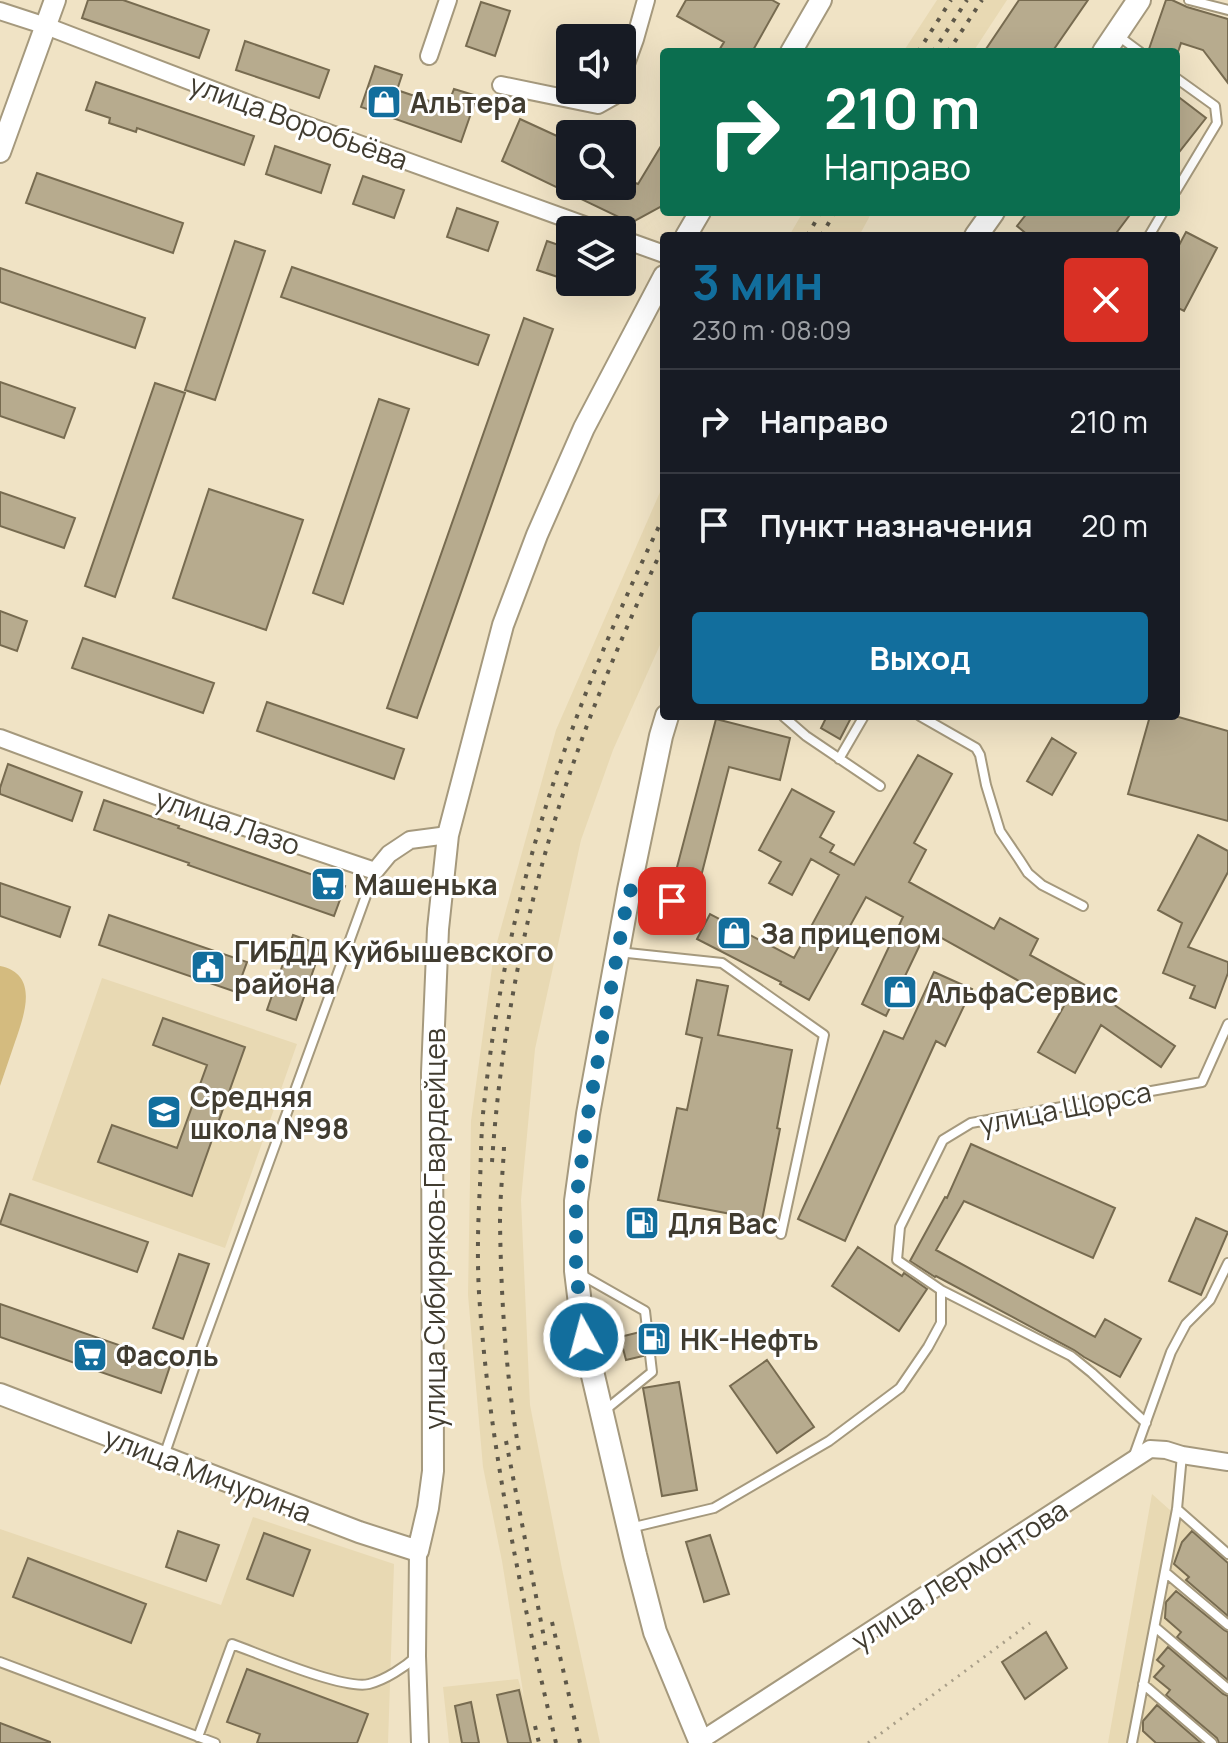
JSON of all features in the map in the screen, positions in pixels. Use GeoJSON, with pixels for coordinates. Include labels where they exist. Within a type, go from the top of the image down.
{"type":"FeatureCollection","features":[{"type":"Feature","properties":{"kind":"main road"},"geometry":{"type":"LineString","coordinates":[[1110,43],[1139,0]]}},
{"type":"Feature","properties":{"kind":"main road"},"geometry":{"type":"LineString","coordinates":[[666,720],[629,890],[588,1114],[576,1201],[576,1271],[584,1337],[655,1632],[700,1742]]}},
{"type":"Feature","properties":{"kind":"street"},"geometry":{"type":"LineString","coordinates":[[0,152],[55,0]]}},
{"type":"Feature","properties":{"kind":"street"},"geometry":{"type":"LineString","coordinates":[[429,56],[448,0]]}},
{"type":"Feature","properties":{"kind":"street"},"geometry":{"type":"LineString","coordinates":[[636,35],[646,0]]}},
{"type":"Feature","properties":{"kind":"street"},"geometry":{"type":"LineString","coordinates":[[793,48],[821,0]]}},
{"type":"Feature","properties":{"kind":"street","name":"улица Воробьёва"},"geometry":{"type":"LineString","coordinates":[[0,11],[559,216]]}},
{"type":"Feature","properties":{"kind":"street"},"geometry":{"type":"LineString","coordinates":[[501,85],[556,96]]}},
{"type":"Feature","properties":{"kind":"street"},"geometry":{"type":"LineString","coordinates":[[636,244],[660,253]]}},
{"type":"Feature","properties":{"kind":"street","name":"улица Сибиряков-Гвардейцев"},"geometry":{"type":"LineString","coordinates":[[420,1743],[418,1551],[433,1471],[432,1073],[438,929],[448,835],[503,625],[537,535],[584,428],[660,284]]}},
{"type":"Feature","properties":{"kind":"street","name":"улица Лазо"},"geometry":{"type":"LineString","coordinates":[[0,738],[183,807],[375,871]]}},
{"type":"Feature","properties":{"kind":"street"},"geometry":{"type":"LineString","coordinates":[[375,871],[389,854],[410,840],[448,835]]}},
{"type":"Feature","properties":{"kind":"street","name":"улица Мичурина"},"geometry":{"type":"LineString","coordinates":[[0,1394],[359,1532],[418,1551]]}},
{"type":"Feature","properties":{"kind":"street","name":"улица Лермонтова"},"geometry":{"type":"LineString","coordinates":[[700,1742],[1150,1449],[1228,1462]]}},
{"type":"Feature","properties":{"kind":"lane"},"geometry":{"type":"LineString","coordinates":[[1189,0],[1228,10]]}},
{"type":"Feature","properties":{"kind":"lane"},"geometry":{"type":"LineString","coordinates":[[1180,81],[1215,106],[1217,123],[1180,184]]}},
{"type":"Feature","properties":{"kind":"lane"},"geometry":{"type":"LineString","coordinates":[[788,720],[880,786]]}},
{"type":"Feature","properties":{"kind":"lane"},"geometry":{"type":"LineString","coordinates":[[839,759],[862,720]]}},
{"type":"Feature","properties":{"kind":"lane"},"geometry":{"type":"LineString","coordinates":[[927,720],[976,748],[1000,831],[1028,873],[1042,885],[1083,906]]}},
{"type":"Feature","properties":{"kind":"lane"},"geometry":{"type":"LineString","coordinates":[[164,1456],[375,871]]}},
{"type":"Feature","properties":{"kind":"lane"},"geometry":{"type":"LineString","coordinates":[[629,890],[693,907]]}},
{"type":"Feature","properties":{"kind":"lane"},"geometry":{"type":"LineString","coordinates":[[618,952],[722,963],[824,1035],[781,1234]]}},
{"type":"Feature","properties":{"kind":"lane","name":"улица Щорса"},"geometry":{"type":"LineString","coordinates":[[941,1290],[897,1260],[900,1227],[943,1140],[971,1123],[1202,1082],[1228,1024]]}},
{"type":"Feature","properties":{"kind":"lane"},"geometry":{"type":"LineString","coordinates":[[1133,1459],[1171,1352],[1186,1324],[1210,1300],[1228,1263]]}},
{"type":"Feature","properties":{"kind":"lane"},"geometry":{"type":"LineString","coordinates":[[576,1271],[645,1311],[652,1372],[602,1413]]}},
{"type":"Feature","properties":{"kind":"lane"},"geometry":{"type":"LineString","coordinates":[[629,1528],[714,1508],[829,1441],[900,1388],[941,1323],[941,1290],[1071,1356],[1146,1423]]}},
{"type":"Feature","properties":{"kind":"lane"},"geometry":{"type":"LineString","coordinates":[[1133,1742],[1177,1509],[1182,1455]]}},
{"type":"Feature","properties":{"kind":"lane"},"geometry":{"type":"LineString","coordinates":[[1177,1509],[1228,1554]]}},
{"type":"Feature","properties":{"kind":"lane"},"geometry":{"type":"LineString","coordinates":[[1165,1572],[1228,1625]]}},
{"type":"Feature","properties":{"kind":"lane"},"geometry":{"type":"LineString","coordinates":[[1155,1627],[1228,1689]]}},
{"type":"Feature","properties":{"kind":"lane"},"geometry":{"type":"LineString","coordinates":[[198,1737],[232,1644],[348,1684],[369,1684],[405,1668],[417,1656]]}},
{"type":"Feature","properties":{"kind":"lane"},"geometry":{"type":"LineString","coordinates":[[0,1662],[215,1743]]}},
{"type":"Feature","properties":{"kind":"lane"},"geometry":{"type":"LineString","coordinates":[[1143,1684],[1212,1743]]}},
{"type":"Feature","properties":{"kind":"path"},"geometry":{"type":"LineString","coordinates":[[868,1743],[1030,1623]]}},
{"type":"Feature","properties":{"kind":"shaded area"},"geometry":{"type":"Polygon","coordinates":[[[937,0],[1007,0],[976,48],[906,48],[937,0]]]}},
{"type":"Feature","properties":{"kind":"shaded area"},"geometry":{"type":"Polygon","coordinates":[[[801,216],[870,216],[861,232],[791,232],[801,216]]]}},
{"type":"Feature","properties":{"kind":"shaded area"},"geometry":{"type":"Polygon","coordinates":[[[660,492],[660,645],[613,750],[581,840],[535,1049],[521,1200],[530,1405],[600,1743],[449,1743],[443,1687],[518,1679],[524,1698],[483,1467],[468,1295],[471,1121],[494,953],[556,730],[660,492]]]}},
{"type":"Feature","properties":{"kind":"shaded area"},"geometry":{"type":"Polygon","coordinates":[[[0,966],[12,970],[20,978],[26,997],[22,1020],[0,1086],[0,966]]]}},
{"type":"Feature","properties":{"kind":"shaded area","name":"Средняя школа №98"},"geometry":{"type":"Polygon","coordinates":[[[102,978],[297,1044],[225,1248],[32,1180],[102,978]]]}},
{"type":"Feature","properties":{"kind":"shaded area"},"geometry":{"type":"Polygon","coordinates":[[[1152,1494],[1228,1562],[1228,1743],[1108,1743],[1152,1494]]]}},
{"type":"Feature","properties":{"kind":"shaded area"},"geometry":{"type":"Polygon","coordinates":[[[253,1517],[394,1564],[388,1743],[0,1743],[0,1529],[221,1605],[253,1517]]]}},
{"type":"Feature","properties":{"kind":"building"},"geometry":{"type":"Polygon","coordinates":[[[88,0],[123,0],[209,30],[199,58],[82,18],[88,0]]]}},
{"type":"Feature","properties":{"kind":"building"},"geometry":{"type":"Polygon","coordinates":[[[686,0],[772,0],[779,4],[754,48],[720,48],[724,42],[677,16],[686,0]]]}},
{"type":"Feature","properties":{"kind":"building"},"geometry":{"type":"Polygon","coordinates":[[[1019,0],[1088,0],[1055,48],[987,48],[1019,0]]]}},
{"type":"Feature","properties":{"kind":"building"},"geometry":{"type":"Polygon","coordinates":[[[1166,0],[1228,19],[1228,83],[1203,50],[1181,43],[1179,48],[1149,48],[1166,0]]]}},
{"type":"Feature","properties":{"kind":"building"},"geometry":{"type":"Polygon","coordinates":[[[481,2],[510,11],[495,56],[466,46],[481,2]]]}},
{"type":"Feature","properties":{"kind":"building"},"geometry":{"type":"Polygon","coordinates":[[[245,41],[329,70],[319,98],[236,70],[245,41]]]}},
{"type":"Feature","properties":{"kind":"building"},"geometry":{"type":"Polygon","coordinates":[[[375,66],[402,75],[397,90],[447,107],[454,89],[477,96],[461,142],[361,107],[375,66]]]}},
{"type":"Feature","properties":{"kind":"building"},"geometry":{"type":"Polygon","coordinates":[[[96,82],[254,136],[244,165],[137,128],[136,132],[109,123],[110,118],[86,110],[96,82]]]}},
{"type":"Feature","properties":{"kind":"building"},"geometry":{"type":"Polygon","coordinates":[[[1180,98],[1206,118],[1180,151],[1180,98]]]}},
{"type":"Feature","properties":{"kind":"building"},"geometry":{"type":"Polygon","coordinates":[[[520,119],[556,136],[556,187],[502,161],[520,119]]]}},
{"type":"Feature","properties":{"kind":"building"},"geometry":{"type":"Polygon","coordinates":[[[275,146],[330,165],[321,193],[266,174],[275,146]]]}},
{"type":"Feature","properties":{"kind":"building"},"geometry":{"type":"Polygon","coordinates":[[[660,148],[660,207],[636,220],[636,216],[616,216],[583,200],[636,200],[636,183],[660,148]]]}},
{"type":"Feature","properties":{"kind":"building"},"geometry":{"type":"Polygon","coordinates":[[[37,173],[183,223],[173,253],[26,203],[37,173]]]}},
{"type":"Feature","properties":{"kind":"building"},"geometry":{"type":"Polygon","coordinates":[[[363,176],[404,190],[394,218],[353,204],[363,176]]]}},
{"type":"Feature","properties":{"kind":"building"},"geometry":{"type":"Polygon","coordinates":[[[457,208],[498,222],[488,251],[447,237],[457,208]]]}},
{"type":"Feature","properties":{"kind":"building"},"geometry":{"type":"Polygon","coordinates":[[[1025,216],[1129,216],[1117,232],[1024,232],[1017,226],[1025,216]]]}},
{"type":"Feature","properties":{"kind":"building"},"geometry":{"type":"Polygon","coordinates":[[[1186,232],[1217,248],[1184,311],[1180,309],[1180,243],[1186,232]]]}},
{"type":"Feature","properties":{"kind":"building"},"geometry":{"type":"Polygon","coordinates":[[[235,241],[265,251],[215,400],[185,390],[235,241]]]}},
{"type":"Feature","properties":{"kind":"building"},"geometry":{"type":"Polygon","coordinates":[[[547,241],[556,244],[556,276],[537,270],[547,241]]]}},
{"type":"Feature","properties":{"kind":"building"},"geometry":{"type":"Polygon","coordinates":[[[292,267],[489,335],[478,365],[281,297],[292,267]]]}},
{"type":"Feature","properties":{"kind":"building"},"geometry":{"type":"Polygon","coordinates":[[[0,268],[145,318],[135,348],[0,302],[0,268]]]}},
{"type":"Feature","properties":{"kind":"building"},"geometry":{"type":"Polygon","coordinates":[[[524,318],[553,329],[417,718],[387,708],[524,318]]]}},
{"type":"Feature","properties":{"kind":"building"},"geometry":{"type":"Polygon","coordinates":[[[0,382],[75,408],[64,438],[0,416],[0,382]]]}},
{"type":"Feature","properties":{"kind":"building"},"geometry":{"type":"Polygon","coordinates":[[[155,383],[185,393],[115,597],[85,586],[155,383]]]}},
{"type":"Feature","properties":{"kind":"building"},"geometry":{"type":"Polygon","coordinates":[[[379,399],[409,409],[343,604],[313,593],[379,399]]]}},
{"type":"Feature","properties":{"kind":"building"},"geometry":{"type":"Polygon","coordinates":[[[209,489],[303,520],[266,630],[173,598],[209,489]]]}},
{"type":"Feature","properties":{"kind":"building"},"geometry":{"type":"Polygon","coordinates":[[[0,492],[75,518],[64,548],[0,526],[0,492]]]}},
{"type":"Feature","properties":{"kind":"building"},"geometry":{"type":"Polygon","coordinates":[[[0,611],[27,621],[17,651],[0,645],[0,611]]]}},
{"type":"Feature","properties":{"kind":"building"},"geometry":{"type":"Polygon","coordinates":[[[83,638],[214,683],[203,713],[72,668],[83,638]]]}},
{"type":"Feature","properties":{"kind":"building"},"geometry":{"type":"Polygon","coordinates":[[[267,702],[404,749],[394,779],[257,731],[267,702]]]}},
{"type":"Feature","properties":{"kind":"building"},"geometry":{"type":"Polygon","coordinates":[[[1180,717],[1228,731],[1228,821],[1128,794],[1149,720],[1180,720],[1180,717]]]}},
{"type":"Feature","properties":{"kind":"building"},"geometry":{"type":"Polygon","coordinates":[[[716,720],[790,738],[780,780],[729,767],[696,896],[671,890],[716,720]]]}},
{"type":"Feature","properties":{"kind":"building"},"geometry":{"type":"Polygon","coordinates":[[[825,720],[850,720],[840,739],[821,728],[825,720]]]}},
{"type":"Feature","properties":{"kind":"building"},"geometry":{"type":"Polygon","coordinates":[[[1052,738],[1076,753],[1052,795],[1027,781],[1052,738]]]}},
{"type":"Feature","properties":{"kind":"building"},"geometry":{"type":"Polygon","coordinates":[[[918,755],[952,774],[914,843],[926,850],[909,882],[994,929],[1000,918],[1038,939],[1030,955],[1114,1001],[1113,1004],[1175,1046],[1161,1067],[1101,1025],[1075,1073],[1038,1052],[1064,1006],[927,930],[886,1016],[862,1004],[903,917],[866,897],[809,1000],[781,982],[697,939],[710,914],[794,958],[839,875],[811,859],[792,895],[769,883],[781,862],[759,850],[792,789],[834,812],[820,837],[834,845],[830,852],[854,865],[918,755]]]}},
{"type":"Feature","properties":{"kind":"building"},"geometry":{"type":"Polygon","coordinates":[[[8,764],[82,792],[72,821],[0,794],[8,764]]]}},
{"type":"Feature","properties":{"kind":"building"},"geometry":{"type":"Polygon","coordinates":[[[104,800],[345,886],[334,916],[94,830],[104,800]]]}},
{"type":"Feature","properties":{"kind":"building"},"geometry":{"type":"Polygon","coordinates":[[[1198,835],[1228,851],[1228,872],[1188,947],[1228,962],[1228,973],[1215,1008],[1190,998],[1195,986],[1163,973],[1182,923],[1158,910],[1198,835]]]}},
{"type":"Feature","properties":{"kind":"building"},"geometry":{"type":"Polygon","coordinates":[[[0,883],[70,907],[60,937],[0,916],[0,883]]]}},
{"type":"Feature","properties":{"kind":"building"},"geometry":{"type":"Polygon","coordinates":[[[109,915],[247,962],[236,992],[99,945],[109,915]]]}},
{"type":"Feature","properties":{"kind":"building"},"geometry":{"type":"Polygon","coordinates":[[[293,935],[322,945],[296,1020],[267,1010],[293,935]]]}},
{"type":"Feature","properties":{"kind":"building"},"geometry":{"type":"Polygon","coordinates":[[[934,972],[972,989],[945,1046],[936,1041],[845,1241],[798,1219],[884,1031],[903,1039],[934,972]]]}},
{"type":"Feature","properties":{"kind":"building"},"geometry":{"type":"Polygon","coordinates":[[[697,980],[728,986],[718,1035],[792,1050],[762,1220],[658,1200],[677,1108],[687,1110],[702,1038],[686,1034],[697,980]]]}},
{"type":"Feature","properties":{"kind":"building","name":"Средняя школа №98"},"geometry":{"type":"Polygon","coordinates":[[[163,1018],[245,1047],[192,1196],[98,1162],[112,1125],[177,1148],[207,1065],[153,1045],[163,1018]]]}},
{"type":"Feature","properties":{"kind":"building"},"geometry":{"type":"Polygon","coordinates":[[[971,1144],[1115,1208],[1093,1258],[964,1201],[936,1250],[1095,1337],[1105,1319],[1141,1339],[1120,1377],[910,1261],[947,1198],[971,1144]]]}},
{"type":"Feature","properties":{"kind":"building"},"geometry":{"type":"Polygon","coordinates":[[[10,1194],[148,1242],[137,1272],[0,1224],[10,1194]]]}},
{"type":"Feature","properties":{"kind":"building"},"geometry":{"type":"Polygon","coordinates":[[[1196,1218],[1228,1232],[1201,1295],[1169,1281],[1196,1218]]]}},
{"type":"Feature","properties":{"kind":"building"},"geometry":{"type":"Polygon","coordinates":[[[858,1247],[927,1289],[899,1331],[832,1286],[858,1247]]]}},
{"type":"Feature","properties":{"kind":"building"},"geometry":{"type":"Polygon","coordinates":[[[179,1254],[209,1264],[183,1339],[153,1328],[179,1254]]]}},
{"type":"Feature","properties":{"kind":"building"},"geometry":{"type":"Polygon","coordinates":[[[0,1304],[171,1363],[161,1393],[0,1337],[0,1304]]]}},
{"type":"Feature","properties":{"kind":"building"},"geometry":{"type":"Polygon","coordinates":[[[640,1332],[643,1356],[626,1360],[620,1337],[640,1332]]]}},
{"type":"Feature","properties":{"kind":"building"},"geometry":{"type":"Polygon","coordinates":[[[767,1360],[814,1427],[777,1453],[730,1386],[767,1360]]]}},
{"type":"Feature","properties":{"kind":"building"},"geometry":{"type":"Polygon","coordinates":[[[679,1382],[697,1490],[662,1496],[643,1388],[679,1382]]]}},
{"type":"Feature","properties":{"kind":"building"},"geometry":{"type":"Polygon","coordinates":[[[178,1531],[219,1545],[206,1581],[166,1567],[178,1531]]]}},
{"type":"Feature","properties":{"kind":"building"},"geometry":{"type":"Polygon","coordinates":[[[1192,1531],[1228,1563],[1228,1616],[1186,1580],[1189,1577],[1174,1564],[1182,1542],[1192,1531]]]}},
{"type":"Feature","properties":{"kind":"building"},"geometry":{"type":"Polygon","coordinates":[[[264,1533],[310,1550],[293,1596],[247,1579],[264,1533]]]}},
{"type":"Feature","properties":{"kind":"building"},"geometry":{"type":"Polygon","coordinates":[[[710,1535],[729,1594],[704,1602],[686,1542],[710,1535]]]}},
{"type":"Feature","properties":{"kind":"building"},"geometry":{"type":"Polygon","coordinates":[[[28,1558],[146,1604],[131,1643],[13,1597],[28,1558]]]}},
{"type":"Feature","properties":{"kind":"building"},"geometry":{"type":"Polygon","coordinates":[[[1176,1591],[1228,1632],[1228,1680],[1177,1637],[1181,1632],[1165,1618],[1166,1602],[1176,1591]]]}},
{"type":"Feature","properties":{"kind":"building"},"geometry":{"type":"Polygon","coordinates":[[[1046,1632],[1067,1668],[1025,1699],[1002,1662],[1046,1632]]]}},
{"type":"Feature","properties":{"kind":"building"},"geometry":{"type":"Polygon","coordinates":[[[1168,1647],[1228,1696],[1228,1743],[1219,1743],[1166,1695],[1170,1690],[1154,1677],[1164,1666],[1157,1660],[1168,1647]]]}},
{"type":"Feature","properties":{"kind":"building"},"geometry":{"type":"Polygon","coordinates":[[[247,1669],[368,1714],[357,1743],[257,1743],[260,1734],[227,1722],[247,1669]]]}},
{"type":"Feature","properties":{"kind":"building"},"geometry":{"type":"Polygon","coordinates":[[[519,1690],[531,1743],[508,1743],[497,1695],[519,1690]]]}},
{"type":"Feature","properties":{"kind":"building"},"geometry":{"type":"Polygon","coordinates":[[[471,1702],[479,1743],[462,1743],[455,1706],[471,1702]]]}},
{"type":"Feature","properties":{"kind":"building"},"geometry":{"type":"Polygon","coordinates":[[[1157,1705],[1201,1743],[1156,1743],[1143,1731],[1143,1721],[1157,1705]]]}},
{"type":"Feature","properties":{"kind":"building"},"geometry":{"type":"Polygon","coordinates":[[[0,1723],[50,1742],[50,1743],[0,1743],[0,1723]]]}},
{"type":"Feature","properties":{"kind":"railway"},"geometry":{"type":"LineString","coordinates":[[921,48],[951,0]]}},
{"type":"Feature","properties":{"kind":"railway"},"geometry":{"type":"LineString","coordinates":[[936,48],[967,0]]}},
{"type":"Feature","properties":{"kind":"railway"},"geometry":{"type":"LineString","coordinates":[[951,48],[982,0]]}},
{"type":"Feature","properties":{"kind":"railway"},"geometry":{"type":"LineString","coordinates":[[809,232],[819,216]]}},
{"type":"Feature","properties":{"kind":"railway"},"geometry":{"type":"LineString","coordinates":[[823,232],[833,216]]}},
{"type":"Feature","properties":{"kind":"railway"},"geometry":{"type":"LineString","coordinates":[[556,1743],[519,1576],[490,1407],[478,1280],[483,1118],[506,960],[540,824],[590,682],[660,525]]}},
{"type":"Feature","properties":{"kind":"railway"},"geometry":{"type":"LineString","coordinates":[[492,1162],[510,1013],[529,914],[542,866],[592,713],[660,554]]}},
{"type":"Feature","properties":{"kind":"railway"},"geometry":{"type":"LineString","coordinates":[[504,1147],[500,1221],[503,1310],[520,1457]]}},
{"type":"Feature","properties":{"kind":"railway"},"geometry":{"type":"LineString","coordinates":[[506,1441],[547,1653]]}},
{"type":"Feature","properties":{"kind":"railway"},"geometry":{"type":"LineString","coordinates":[[552,1622],[580,1743]]}},
{"type":"Feature","properties":{"kind":"railway"},"geometry":{"type":"LineString","coordinates":[[535,1726],[539,1743]]}},
{"type":"Feature","properties":{"kind":"place","name":"Альтера"},"geometry":{"type":"Point","coordinates":[384,102]}},
{"type":"Feature","properties":{"kind":"place","name":"Машенька"},"geometry":{"type":"Point","coordinates":[328,884]}},
{"type":"Feature","properties":{"kind":"place","name":"За прицепом"},"geometry":{"type":"Point","coordinates":[734,933]}},
{"type":"Feature","properties":{"kind":"place","name":"ГИБДД Куйбышевского района"},"geometry":{"type":"Point","coordinates":[208,967]}},
{"type":"Feature","properties":{"kind":"place","name":"АльфаСервис"},"geometry":{"type":"Point","coordinates":[900,992]}},
{"type":"Feature","properties":{"kind":"place","name":"Средняя школа №98"},"geometry":{"type":"Point","coordinates":[164,1112]}},
{"type":"Feature","properties":{"kind":"place","name":"Для Вас"},"geometry":{"type":"Point","coordinates":[642,1223]}},
{"type":"Feature","properties":{"kind":"place","name":"НК-Нефть"},"geometry":{"type":"Point","coordinates":[654,1339]}},
{"type":"Feature","properties":{"kind":"place","name":"Фасоль"},"geometry":{"type":"Point","coordinates":[90,1355]}},
{"type":"Feature","properties":{"kind":"route"},"geometry":{"type":"LineString","coordinates":[[584,1337],[576,1271],[576,1201],[588,1114],[629,890],[672,901]]}}]}
